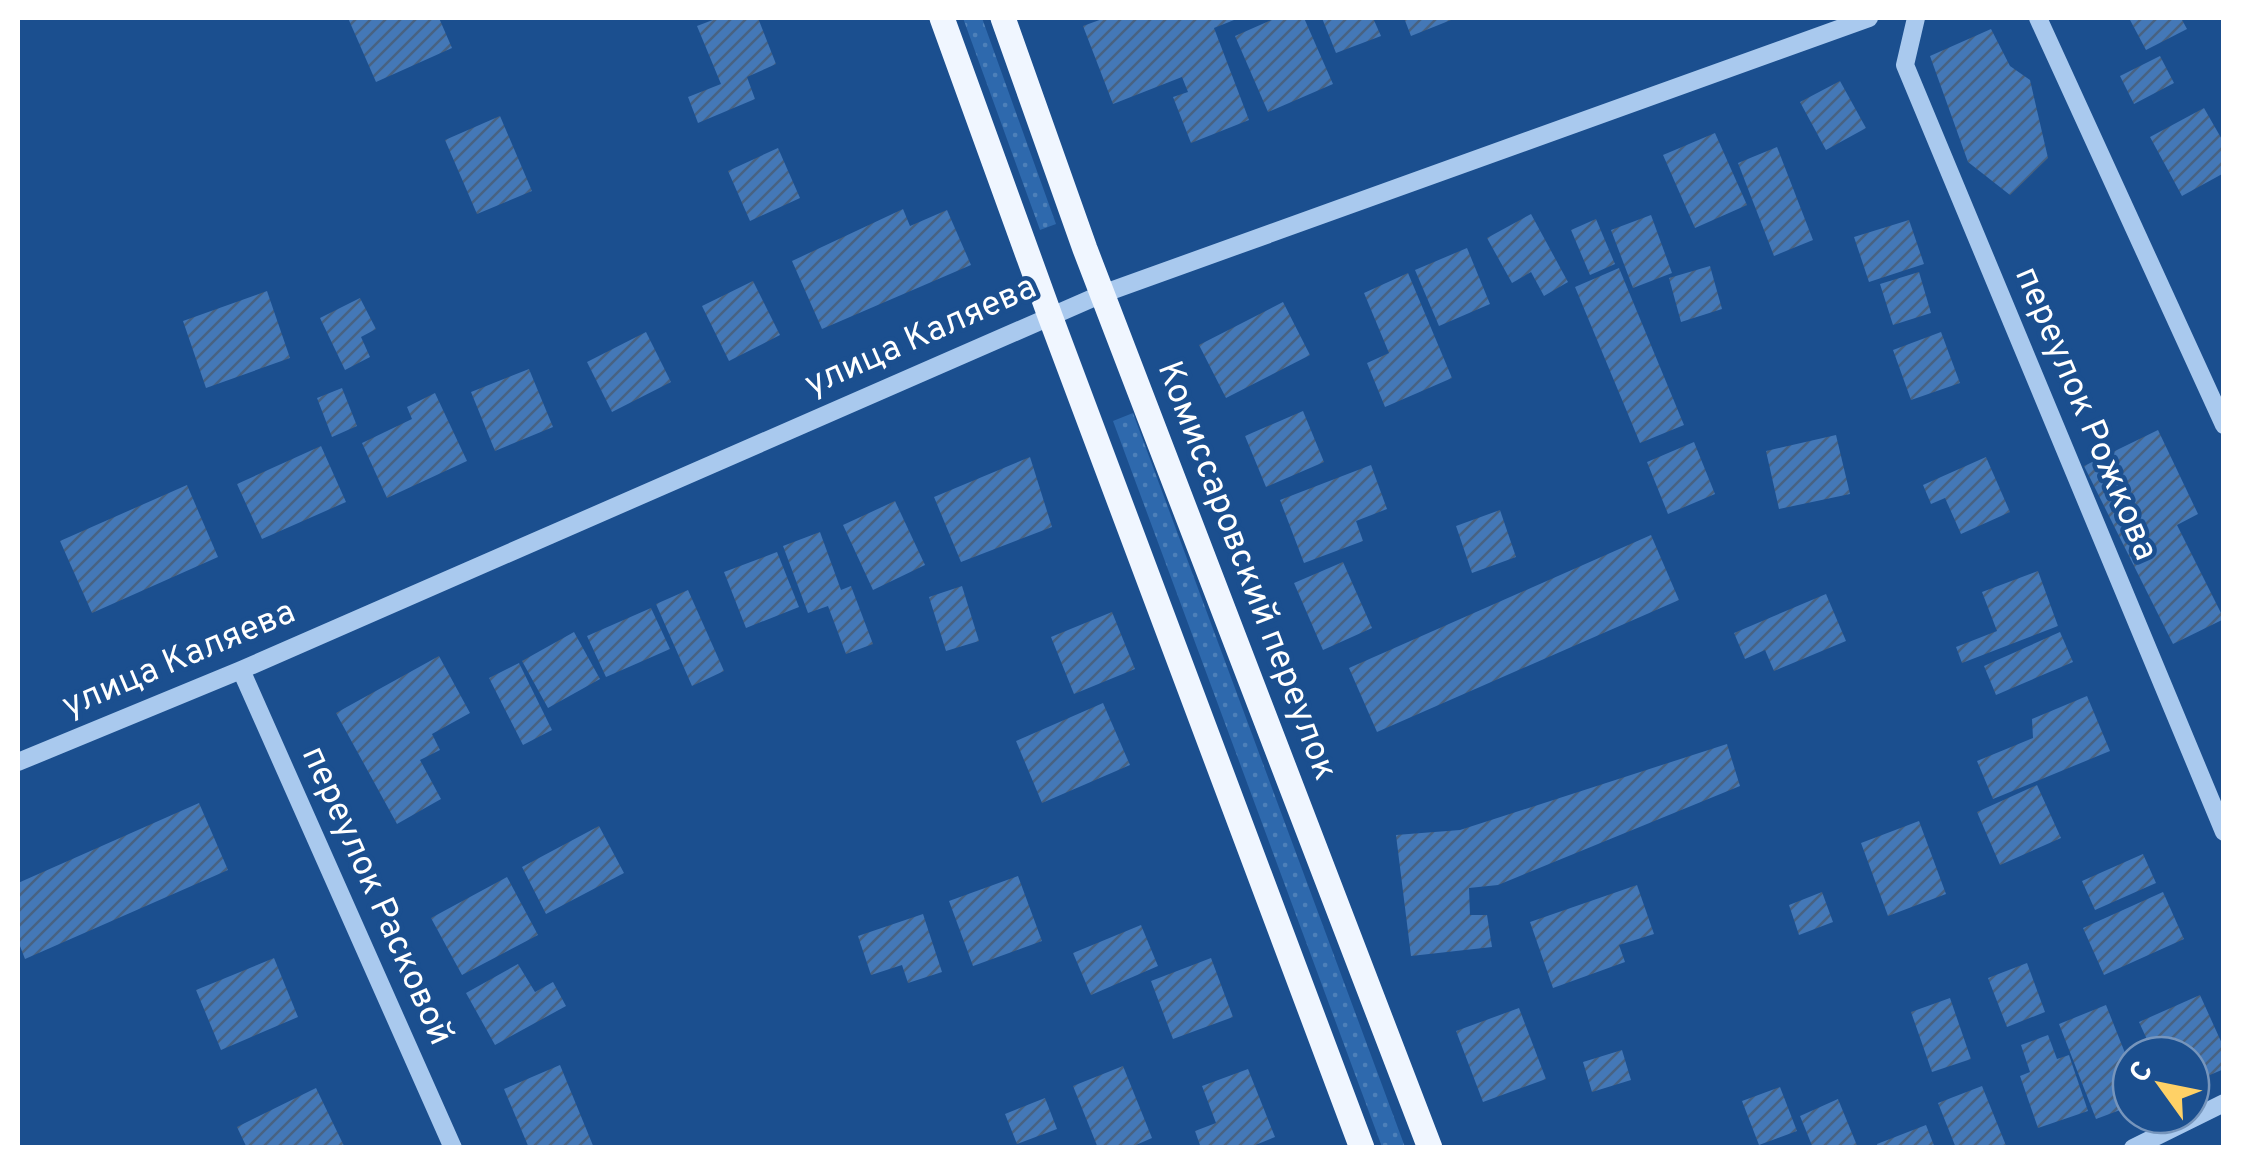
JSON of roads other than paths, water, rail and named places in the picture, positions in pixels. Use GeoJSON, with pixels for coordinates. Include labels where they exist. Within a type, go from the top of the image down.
{"type":"FeatureCollection","features":[{"type":"Feature","properties":{"kind":"main road"},"geometry":{"type":"LineString","coordinates":[[942,18],[1362,1148]]}},
{"type":"Feature","properties":{"kind":"main road","name":"Комиссаровский переулок"},"geometry":{"type":"LineString","coordinates":[[1003,18],[1102,294],[1430,1148]]}},
{"type":"Feature","properties":{"kind":"street","name":"улица Каляева"},"geometry":{"type":"LineString","coordinates":[[18,762],[241,670],[1102,294],[1869,18]]}},
{"type":"Feature","properties":{"kind":"street","name":"переулок Рожкова"},"geometry":{"type":"LineString","coordinates":[[1916,18],[1904,65],[2224,832]]}},
{"type":"Feature","properties":{"kind":"street"},"geometry":{"type":"LineString","coordinates":[[2038,18],[2224,426]]}},
{"type":"Feature","properties":{"kind":"street","name":"переулок Расковой"},"geometry":{"type":"LineString","coordinates":[[241,670],[453,1148]]}},
{"type":"Feature","properties":{"kind":"street"},"geometry":{"type":"LineString","coordinates":[[2132,1148],[2224,1103]]}}]}
